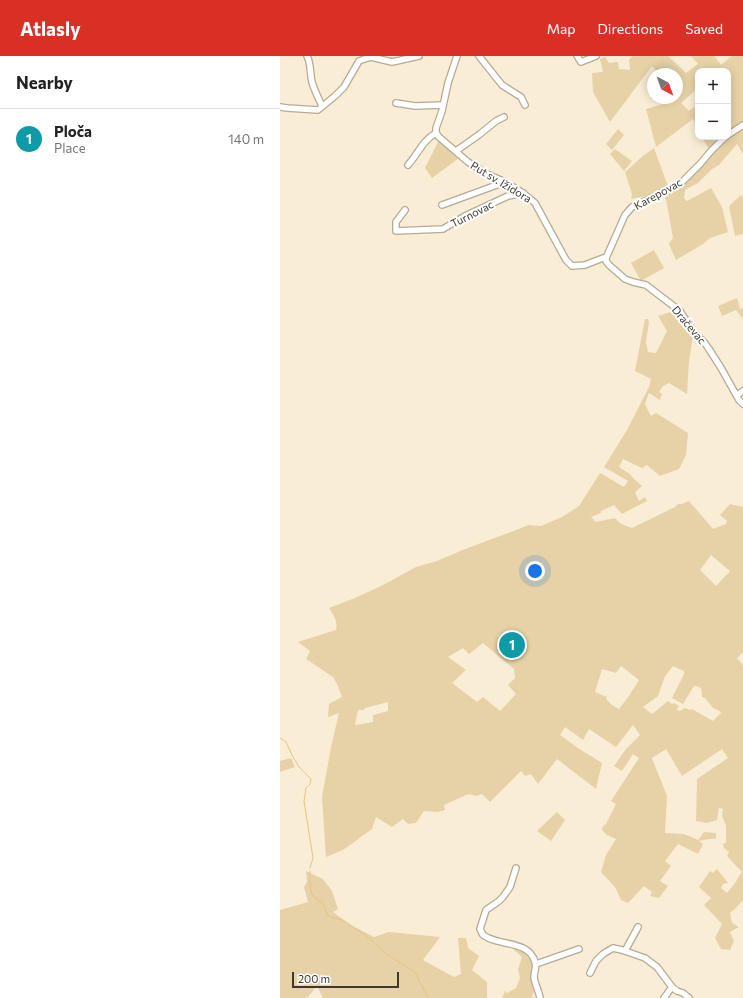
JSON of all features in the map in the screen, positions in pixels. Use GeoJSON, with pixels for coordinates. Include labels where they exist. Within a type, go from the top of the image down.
{"type":"FeatureCollection","features":[{"type":"Feature","properties":{"kind":"street"},"geometry":{"type":"LineString","coordinates":[[307,56],[309,59],[313,85],[322,106]]}},
{"type":"Feature","properties":{"kind":"street"},"geometry":{"type":"LineString","coordinates":[[280,107],[318,110],[344,87],[359,61],[366,58],[371,57],[392,62],[419,56]]}},
{"type":"Feature","properties":{"kind":"street"},"geometry":{"type":"LineString","coordinates":[[408,165],[427,139],[436,133],[448,83],[457,56]]}},
{"type":"Feature","properties":{"kind":"street"},"geometry":{"type":"LineString","coordinates":[[479,56],[502,85],[521,97],[525,105]]}},
{"type":"Feature","properties":{"kind":"street"},"geometry":{"type":"LineString","coordinates":[[577,56],[581,62],[596,56]]}},
{"type":"Feature","properties":{"kind":"street"},"geometry":{"type":"LineString","coordinates":[[396,104],[415,106],[443,105]]}},
{"type":"Feature","properties":{"kind":"street"},"geometry":{"type":"LineString","coordinates":[[456,151],[496,121],[504,117]]}},
{"type":"Feature","properties":{"kind":"street"},"geometry":{"type":"LineString","coordinates":[[731,132],[743,125]]}},
{"type":"Feature","properties":{"kind":"street","name":"Put sv. Ižidora"},"geometry":{"type":"LineString","coordinates":[[436,133],[468,162],[523,193],[535,203],[554,240],[566,260],[572,266],[585,265],[603,258],[606,259]]}},
{"type":"Feature","properties":{"kind":"street","name":"Karepovac"},"geometry":{"type":"LineString","coordinates":[[606,259],[625,215],[632,207],[681,183],[722,140]]}},
{"type":"Feature","properties":{"kind":"street"},"geometry":{"type":"LineString","coordinates":[[442,205],[505,182]]}},
{"type":"Feature","properties":{"kind":"street","name":"Turnovac"},"geometry":{"type":"LineString","coordinates":[[405,210],[396,222],[396,231],[443,229],[465,216],[508,196],[523,193]]}},
{"type":"Feature","properties":{"kind":"street","name":"Dračevac"},"geometry":{"type":"LineString","coordinates":[[606,259],[609,265],[625,279],[646,285],[680,311],[693,331],[709,349],[743,404]]}},
{"type":"Feature","properties":{"kind":"street"},"geometry":{"type":"LineString","coordinates":[[737,395],[743,391]]}},
{"type":"Feature","properties":{"kind":"street"},"geometry":{"type":"LineString","coordinates":[[516,868],[510,887],[499,902],[486,910],[480,929],[483,935],[493,940],[514,944],[532,954],[536,964],[534,975],[540,998]]}},
{"type":"Feature","properties":{"kind":"street"},"geometry":{"type":"LineString","coordinates":[[625,951],[638,927]]}},
{"type":"Feature","properties":{"kind":"street"},"geometry":{"type":"LineString","coordinates":[[590,973],[596,961],[603,954],[613,948],[625,951],[645,958],[657,967],[677,992],[683,993],[689,998]]}},
{"type":"Feature","properties":{"kind":"street"},"geometry":{"type":"LineString","coordinates":[[536,964],[579,949]]}},
{"type":"Feature","properties":{"kind":"street"},"geometry":{"type":"LineString","coordinates":[[664,998],[672,987]]}},
{"type":"Feature","properties":{"kind":"shaded area"},"geometry":{"type":"Polygon","coordinates":[[[632,56],[668,56],[681,68],[654,68],[652,66],[650,68],[647,68],[647,73],[610,122],[593,92],[592,73],[603,72],[600,59],[605,57],[609,63],[618,62],[619,69],[630,70],[629,60],[632,56]]]}},
{"type":"Feature","properties":{"kind":"shaded area"},"geometry":{"type":"Polygon","coordinates":[[[691,56],[714,56],[721,65],[732,56],[743,56],[743,123],[731,130],[731,68],[695,68],[695,91],[683,101],[683,70],[686,73],[698,64],[691,56]]]}},
{"type":"Feature","properties":{"kind":"shaded area"},"geometry":{"type":"Polygon","coordinates":[[[663,104],[682,104],[689,111],[695,106],[695,123],[693,119],[656,147],[646,109],[663,104]]]}},
{"type":"Feature","properties":{"kind":"shaded area"},"geometry":{"type":"Polygon","coordinates":[[[743,127],[743,154],[737,144],[719,165],[712,169],[698,183],[685,190],[684,198],[687,201],[711,188],[722,207],[728,232],[710,238],[703,244],[676,260],[669,244],[673,238],[666,199],[663,195],[691,176],[701,167],[724,140],[731,140],[731,135],[743,127]]]}},
{"type":"Feature","properties":{"kind":"shaded area"},"geometry":{"type":"Polygon","coordinates":[[[618,129],[624,135],[612,150],[606,144],[618,129]]]}},
{"type":"Feature","properties":{"kind":"shaded area"},"geometry":{"type":"Polygon","coordinates":[[[439,140],[459,158],[432,178],[425,168],[439,140]]]}},
{"type":"Feature","properties":{"kind":"shaded area"},"geometry":{"type":"Polygon","coordinates":[[[704,140],[716,140],[709,149],[704,140]]]}},
{"type":"Feature","properties":{"kind":"shaded area"},"geometry":{"type":"Polygon","coordinates":[[[654,148],[668,186],[656,194],[631,199],[632,194],[625,172],[654,148]]]}},
{"type":"Feature","properties":{"kind":"shaded area"},"geometry":{"type":"Polygon","coordinates":[[[615,149],[632,161],[624,171],[610,154],[615,149]]]}},
{"type":"Feature","properties":{"kind":"shaded area"},"geometry":{"type":"Polygon","coordinates":[[[741,195],[743,199],[743,234],[735,236],[729,206],[741,195]]]}},
{"type":"Feature","properties":{"kind":"shaded area"},"geometry":{"type":"Polygon","coordinates":[[[654,250],[664,268],[641,281],[631,263],[654,250]]]}},
{"type":"Feature","properties":{"kind":"shaded area"},"geometry":{"type":"Polygon","coordinates":[[[737,298],[740,309],[743,308],[743,319],[736,310],[722,316],[718,306],[737,298]]]}},
{"type":"Feature","properties":{"kind":"shaded area"},"geometry":{"type":"Polygon","coordinates":[[[674,311],[679,313],[693,336],[689,361],[687,394],[669,383],[663,386],[659,392],[662,394],[660,400],[649,393],[645,404],[651,416],[656,413],[688,433],[686,455],[679,469],[660,476],[647,465],[642,468],[623,459],[619,467],[630,474],[642,486],[635,492],[639,501],[645,497],[647,501],[622,514],[614,505],[591,517],[596,522],[615,518],[625,526],[632,528],[675,507],[678,504],[689,501],[713,529],[726,524],[727,521],[720,515],[730,504],[743,507],[743,652],[737,658],[743,665],[743,900],[730,913],[732,923],[739,927],[730,932],[734,941],[730,950],[721,949],[715,938],[722,924],[704,905],[711,898],[699,887],[710,871],[713,873],[717,869],[728,883],[723,884],[721,888],[727,893],[742,872],[727,856],[729,852],[724,848],[723,844],[726,843],[726,826],[722,816],[723,809],[719,808],[717,820],[707,823],[696,821],[697,779],[728,758],[722,749],[682,776],[666,749],[652,758],[667,796],[665,833],[684,834],[698,840],[704,832],[716,833],[716,839],[699,841],[703,844],[698,854],[678,844],[665,861],[671,866],[660,881],[668,886],[659,898],[650,896],[652,892],[644,886],[628,903],[621,900],[615,887],[601,872],[606,855],[616,839],[607,835],[602,830],[616,804],[611,801],[639,758],[633,754],[622,771],[614,766],[626,749],[640,735],[633,725],[616,747],[589,729],[583,740],[565,727],[560,735],[602,763],[596,789],[557,759],[538,784],[531,774],[525,776],[521,771],[490,802],[482,794],[476,796],[468,794],[444,805],[445,810],[438,812],[424,811],[416,823],[408,824],[403,819],[392,827],[376,817],[372,829],[343,850],[326,857],[322,797],[339,713],[328,717],[329,704],[342,697],[333,677],[306,659],[310,651],[298,642],[336,630],[336,621],[329,608],[381,586],[416,567],[437,561],[529,525],[541,526],[562,517],[579,506],[600,473],[624,487],[628,481],[604,467],[627,430],[649,387],[651,379],[635,371],[645,319],[648,319],[649,322],[646,342],[648,352],[656,353],[667,331],[658,316],[674,311]],[[711,555],[700,570],[716,586],[730,571],[711,555]],[[483,643],[469,654],[463,648],[448,657],[466,670],[452,683],[477,702],[483,697],[500,711],[516,694],[508,685],[515,678],[514,669],[483,643]],[[621,666],[616,673],[602,669],[595,692],[607,697],[606,699],[612,705],[619,709],[639,680],[621,666]],[[673,666],[665,676],[658,696],[643,707],[652,714],[668,701],[679,706],[677,710],[680,711],[685,708],[690,710],[692,709],[713,721],[721,713],[713,708],[705,698],[702,697],[702,690],[699,687],[694,686],[683,704],[672,698],[684,674],[684,671],[673,666]],[[388,702],[365,708],[364,710],[358,710],[355,725],[373,722],[373,715],[388,711],[388,702]]]}},
{"type":"Feature","properties":{"kind":"shaded area"},"geometry":{"type":"Polygon","coordinates":[[[291,758],[295,767],[280,772],[280,761],[291,758]]]}},
{"type":"Feature","properties":{"kind":"shaded area"},"geometry":{"type":"Polygon","coordinates":[[[557,812],[565,820],[551,841],[537,831],[557,812]]]}},
{"type":"Feature","properties":{"kind":"shaded area"},"geometry":{"type":"Polygon","coordinates":[[[306,871],[323,879],[332,891],[338,909],[333,912],[351,925],[374,937],[389,932],[440,937],[423,960],[454,977],[461,974],[458,938],[466,938],[468,948],[479,956],[472,970],[487,982],[487,998],[323,998],[317,986],[307,998],[280,998],[280,910],[308,902],[304,887],[307,882],[306,871]]]}},
{"type":"Feature","properties":{"kind":"shaded area"},"geometry":{"type":"Polygon","coordinates":[[[512,948],[523,952],[533,963],[531,980],[534,990],[532,998],[502,998],[505,991],[507,993],[516,988],[520,978],[518,969],[522,957],[512,948]]]}},
{"type":"Feature","properties":{"kind":"waterway"},"geometry":{"type":"LineString","coordinates":[[280,738],[286,742],[299,767],[311,779],[310,784],[306,788],[304,801],[313,858],[310,868]]}},
{"type":"Feature","properties":{"kind":"waterway"},"geometry":{"type":"LineString","coordinates":[[310,871],[310,887],[312,895],[323,904],[327,914],[330,917],[342,920],[364,934],[389,956],[415,972],[428,998]]}},
{"type":"Feature","properties":{"kind":"place","name":"Ploča"},"geometry":{"type":"Point","coordinates":[512,645]}}]}
